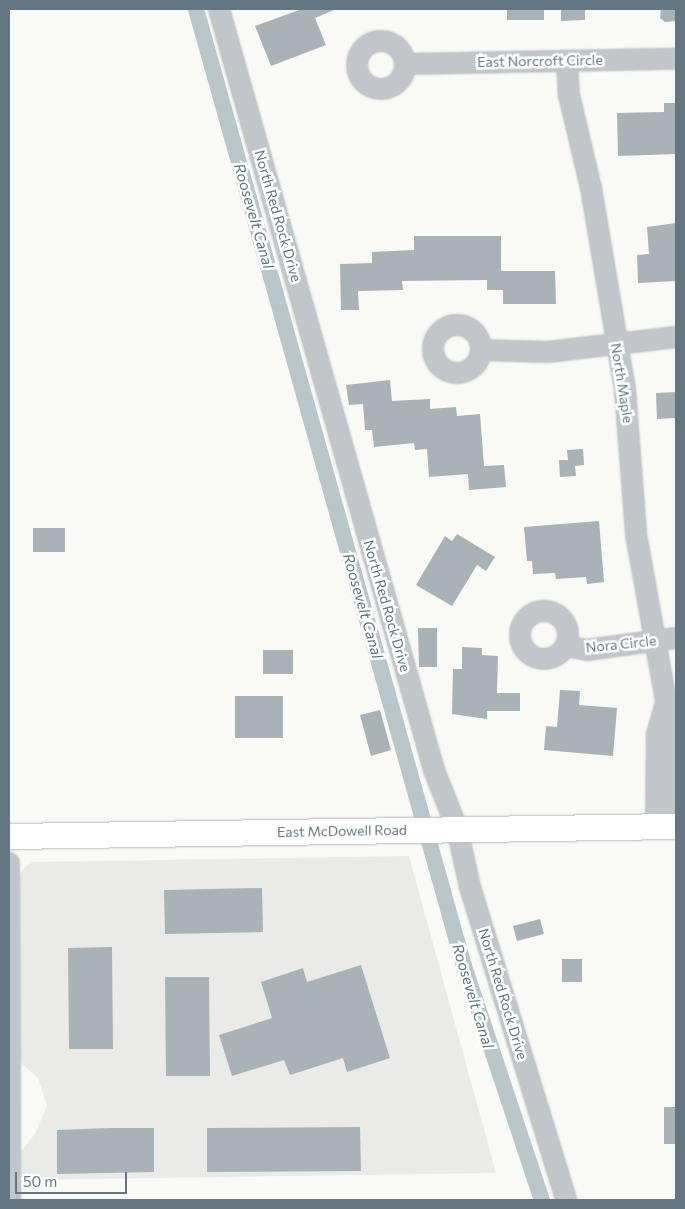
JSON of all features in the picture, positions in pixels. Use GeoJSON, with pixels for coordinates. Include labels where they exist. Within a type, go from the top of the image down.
{"type":"FeatureCollection","features":[{"type":"Feature","properties":{"kind":"main road","name":"East McDowell Road"},"geometry":{"type":"LineString","coordinates":[[9,836],[668,826]]}},
{"type":"Feature","properties":{"kind":"street","name":"North Red Rock Drive"},"geometry":{"type":"LineString","coordinates":[[219,9],[434,770],[566,1200]]}},
{"type":"Feature","properties":{"kind":"street","name":"East Norcroft Circle"},"geometry":{"type":"LineString","coordinates":[[405,64],[676,59]]}},
{"type":"Feature","properties":{"kind":"street","name":"North Maple"},"geometry":{"type":"LineString","coordinates":[[567,61],[569,95],[591,188],[629,426],[636,534],[664,706],[672,734],[668,826]]}},
{"type":"Feature","properties":{"kind":"street"},"geometry":{"type":"LineString","coordinates":[[481,350],[547,352],[676,337]]}},
{"type":"Feature","properties":{"kind":"street","name":"Nora Circle"},"geometry":{"type":"LineString","coordinates":[[566,646],[587,650],[676,638]]}},
{"type":"Feature","properties":{"kind":"street"},"geometry":{"type":"LineString","coordinates":[[9,863],[10,1200]]}},
{"type":"Feature","properties":{"kind":"shaded area"},"geometry":{"type":"Polygon","coordinates":[[[409,856],[496,1173],[20,1180],[20,1152],[35,1134],[47,1106],[38,1078],[20,1062],[19,876],[24,868],[33,862],[409,856]]]}},
{"type":"Feature","properties":{"kind":"building"},"geometry":{"type":"Polygon","coordinates":[[[302,9],[336,9],[315,18],[326,45],[271,66],[255,26],[302,9]]]}},
{"type":"Feature","properties":{"kind":"building"},"geometry":{"type":"Polygon","coordinates":[[[507,9],[544,9],[544,20],[507,20],[507,9]]]}},
{"type":"Feature","properties":{"kind":"building"},"geometry":{"type":"Polygon","coordinates":[[[561,9],[585,9],[585,20],[561,21],[561,9]]]}},
{"type":"Feature","properties":{"kind":"building"},"geometry":{"type":"Polygon","coordinates":[[[661,9],[676,9],[676,21],[665,22],[660,18],[661,9]]]}},
{"type":"Feature","properties":{"kind":"building"},"geometry":{"type":"Polygon","coordinates":[[[664,103],[676,103],[676,154],[618,156],[617,113],[664,112],[664,103]]]}},
{"type":"Feature","properties":{"kind":"building"},"geometry":{"type":"Polygon","coordinates":[[[676,223],[676,281],[638,283],[637,255],[649,254],[647,227],[676,223]]]}},
{"type":"Feature","properties":{"kind":"building"},"geometry":{"type":"Polygon","coordinates":[[[414,236],[501,236],[501,271],[555,271],[556,304],[503,304],[503,290],[487,290],[487,280],[402,281],[403,290],[358,291],[359,310],[341,310],[340,264],[372,263],[372,252],[414,250],[414,236]]]}},
{"type":"Feature","properties":{"kind":"building"},"geometry":{"type":"Polygon","coordinates":[[[390,380],[392,401],[430,399],[430,409],[456,407],[457,416],[480,414],[484,466],[504,465],[506,487],[469,490],[468,474],[429,477],[427,449],[415,450],[414,443],[374,447],[372,430],[365,430],[363,404],[349,405],[346,385],[390,380]]]}},
{"type":"Feature","properties":{"kind":"building"},"geometry":{"type":"Polygon","coordinates":[[[676,392],[676,418],[657,419],[656,393],[676,392]]]}},
{"type":"Feature","properties":{"kind":"building"},"geometry":{"type":"Polygon","coordinates":[[[583,449],[584,465],[575,466],[576,476],[560,477],[559,460],[568,460],[567,450],[583,449]]]}},
{"type":"Feature","properties":{"kind":"building"},"geometry":{"type":"Polygon","coordinates":[[[599,521],[604,582],[587,584],[586,577],[556,579],[555,573],[533,574],[532,561],[527,561],[524,527],[599,521]]]}},
{"type":"Feature","properties":{"kind":"building"},"geometry":{"type":"Polygon","coordinates":[[[33,528],[65,528],[65,552],[33,552],[33,528]]]}},
{"type":"Feature","properties":{"kind":"building"},"geometry":{"type":"Polygon","coordinates":[[[457,534],[495,557],[486,571],[477,565],[452,606],[416,585],[445,536],[452,541],[457,534]]]}},
{"type":"Feature","properties":{"kind":"building"},"geometry":{"type":"Polygon","coordinates":[[[418,628],[437,628],[437,667],[419,667],[418,628]]]}},
{"type":"Feature","properties":{"kind":"building"},"geometry":{"type":"Polygon","coordinates":[[[462,647],[482,648],[482,655],[498,656],[497,693],[520,693],[520,711],[487,711],[487,719],[452,714],[453,669],[462,669],[462,647]]]}},
{"type":"Feature","properties":{"kind":"building"},"geometry":{"type":"Polygon","coordinates":[[[263,650],[293,650],[293,674],[263,674],[263,650]]]}},
{"type":"Feature","properties":{"kind":"building"},"geometry":{"type":"Polygon","coordinates":[[[560,690],[580,691],[579,705],[617,708],[613,756],[544,750],[546,726],[557,727],[560,690]]]}},
{"type":"Feature","properties":{"kind":"building"},"geometry":{"type":"Polygon","coordinates":[[[235,696],[283,696],[283,738],[235,738],[235,696]]]}},
{"type":"Feature","properties":{"kind":"building"},"geometry":{"type":"Polygon","coordinates":[[[380,710],[391,750],[371,756],[360,715],[380,710]]]}},
{"type":"Feature","properties":{"kind":"building"},"geometry":{"type":"Polygon","coordinates":[[[262,888],[263,932],[165,934],[164,890],[262,888]]]}},
{"type":"Feature","properties":{"kind":"building"},"geometry":{"type":"Polygon","coordinates":[[[540,919],[544,934],[517,941],[513,926],[540,919]]]}},
{"type":"Feature","properties":{"kind":"building"},"geometry":{"type":"Polygon","coordinates":[[[112,947],[113,1049],[69,1049],[68,948],[112,947]]]}},
{"type":"Feature","properties":{"kind":"building"},"geometry":{"type":"Polygon","coordinates":[[[562,959],[582,959],[582,982],[562,982],[562,959]]]}},
{"type":"Feature","properties":{"kind":"building"},"geometry":{"type":"Polygon","coordinates":[[[361,965],[390,1058],[347,1072],[343,1058],[290,1075],[284,1060],[232,1076],[219,1035],[272,1018],[261,982],[303,968],[307,982],[361,965]]]}},
{"type":"Feature","properties":{"kind":"building"},"geometry":{"type":"Polygon","coordinates":[[[165,977],[209,977],[210,1076],[166,1076],[165,977]]]}},
{"type":"Feature","properties":{"kind":"building"},"geometry":{"type":"Polygon","coordinates":[[[664,1107],[676,1107],[676,1144],[664,1144],[664,1107]]]}},
{"type":"Feature","properties":{"kind":"building"},"geometry":{"type":"Polygon","coordinates":[[[360,1127],[361,1171],[207,1172],[207,1128],[360,1127]]]}},
{"type":"Feature","properties":{"kind":"building"},"geometry":{"type":"Polygon","coordinates":[[[154,1128],[154,1172],[57,1174],[57,1130],[154,1128]]]}},
{"type":"Feature","properties":{"kind":"waterway","name":"Roosevelt Canal"},"geometry":{"type":"LineString","coordinates":[[196,9],[464,966],[542,1200]]}}]}
